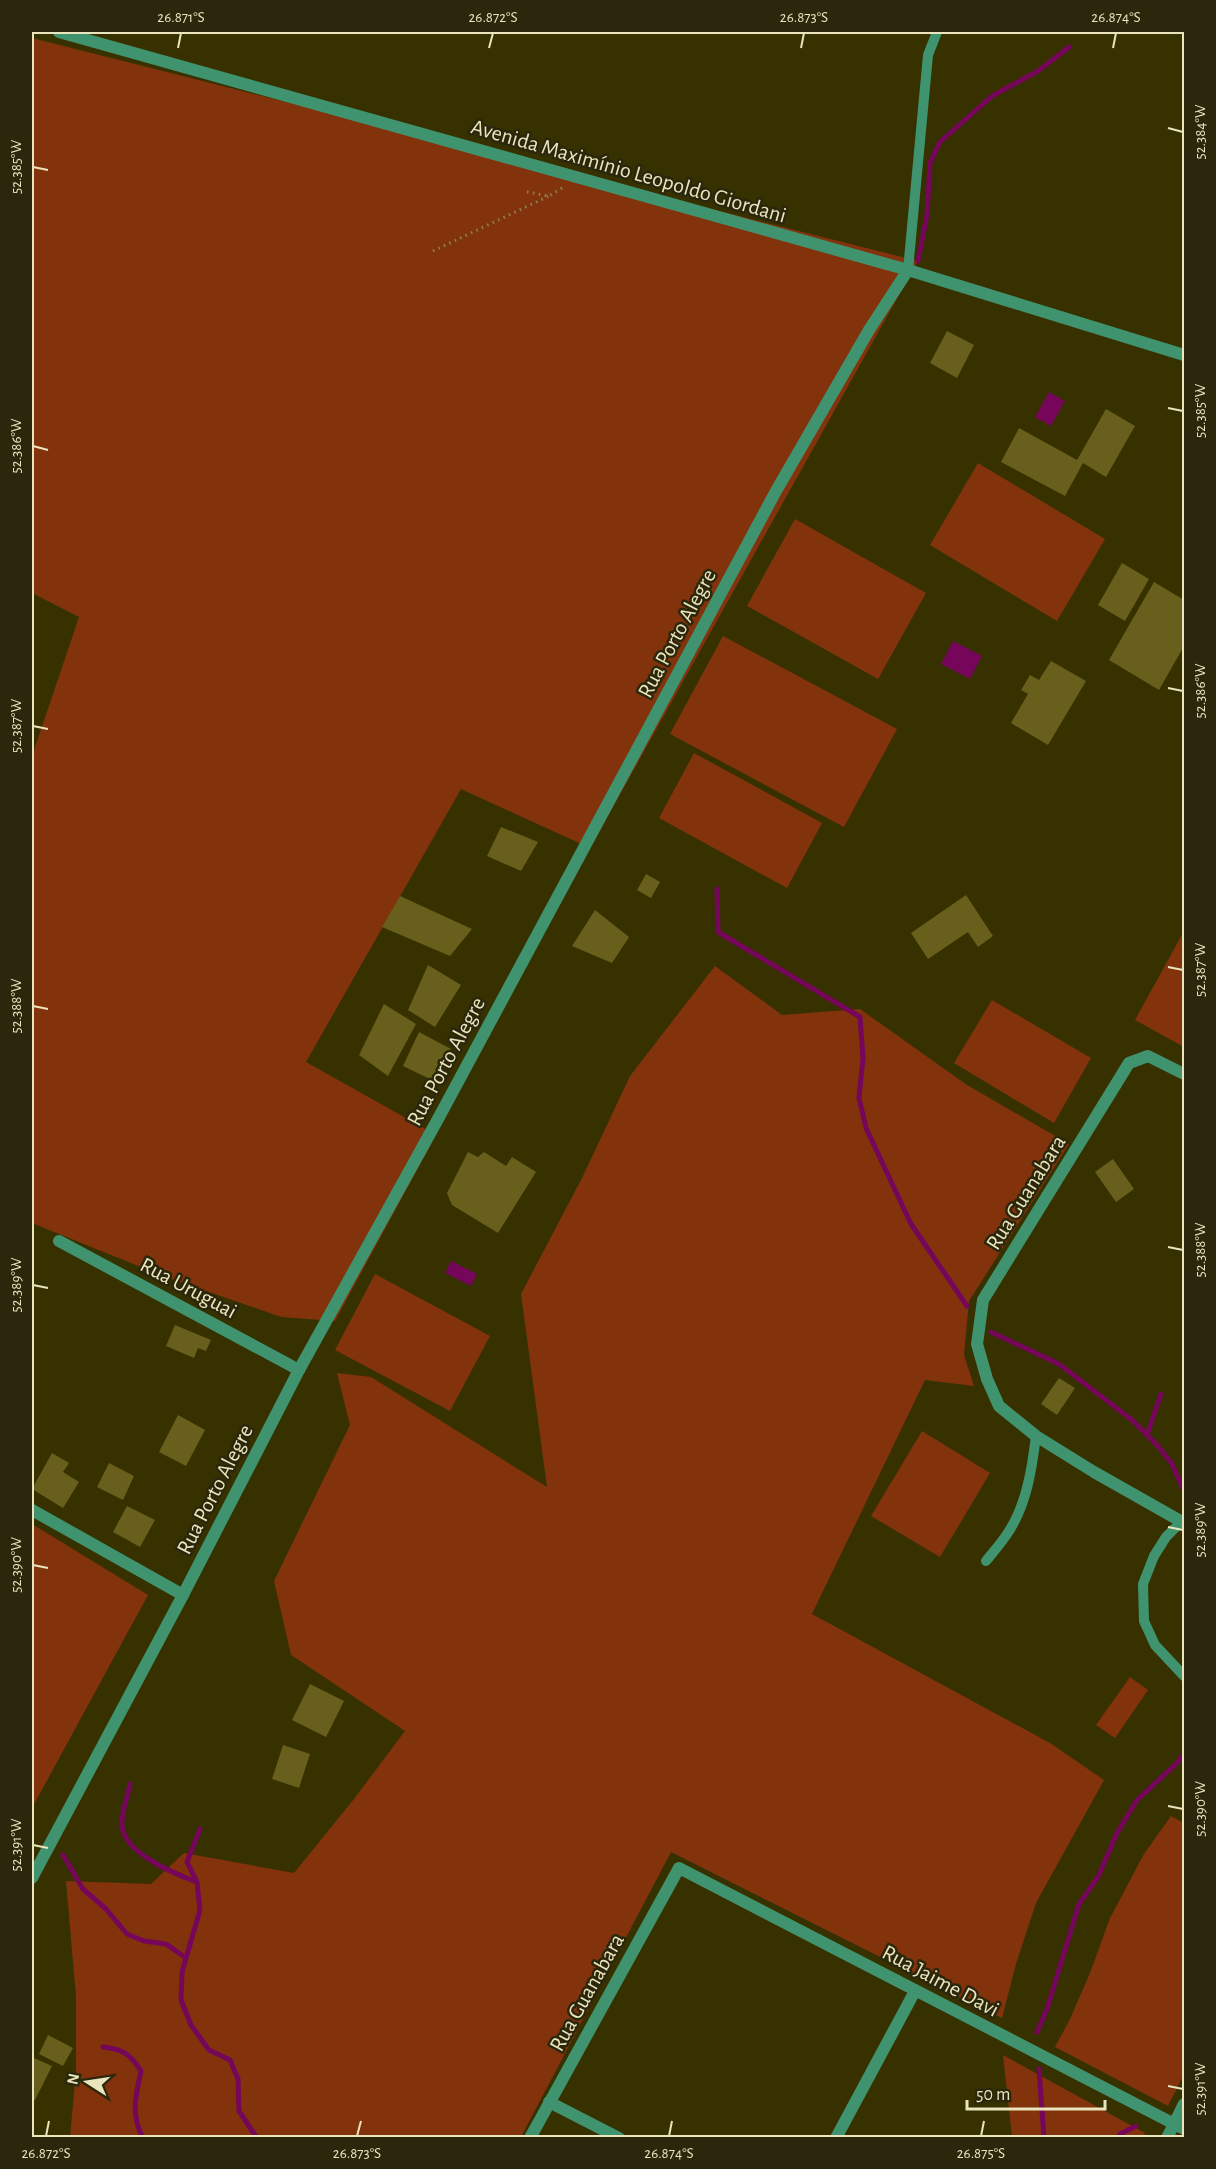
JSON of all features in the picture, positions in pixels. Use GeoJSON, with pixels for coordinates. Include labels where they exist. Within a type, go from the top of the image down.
{"type":"FeatureCollection","features":[{"type":"Feature","properties":{"kind":"street","name":"Avenida Maximínio Leopoldo Giordani"},"geometry":{"type":"LineString","coordinates":[[59,32],[908,270],[1185,355]]}},
{"type":"Feature","properties":{"kind":"street","name":"Rua Porto Alegre"},"geometry":{"type":"LineString","coordinates":[[32,1878],[183,1595],[299,1370],[370,1244],[777,492],[869,330],[908,270]]}},
{"type":"Feature","properties":{"kind":"street","name":"Rua Guanabara"},"geometry":{"type":"LineString","coordinates":[[1036,1436],[999,1406],[987,1379],[977,1344],[984,1300],[1129,1063],[1149,1056],[1185,1074]]}},
{"type":"Feature","properties":{"kind":"street","name":"Rua Uruguai"},"geometry":{"type":"LineString","coordinates":[[59,1241],[299,1370]]}},
{"type":"Feature","properties":{"kind":"street"},"geometry":{"type":"LineString","coordinates":[[1036,1436],[1183,1522]]}},
{"type":"Feature","properties":{"kind":"street"},"geometry":{"type":"LineString","coordinates":[[32,1510],[183,1595]]}},
{"type":"Feature","properties":{"kind":"street","name":"Rua Guanabara"},"geometry":{"type":"LineString","coordinates":[[530,2138],[679,1868]]}},
{"type":"Feature","properties":{"kind":"street","name":"Rua Jaime Davi"},"geometry":{"type":"LineString","coordinates":[[679,1868],[1179,2126]]}},
{"type":"Feature","properties":{"kind":"street"},"geometry":{"type":"LineString","coordinates":[[836,2138],[915,1991]]}},
{"type":"Feature","properties":{"kind":"street"},"geometry":{"type":"LineString","coordinates":[[549,2102],[618,2138]]}},
{"type":"Feature","properties":{"kind":"street"},"geometry":{"type":"LineString","coordinates":[[1167,2138],[1179,2126],[1185,2103]]}},
{"type":"Feature","properties":{"kind":"lane"},"geometry":{"type":"LineString","coordinates":[[908,270],[928,55],[937,32]]}},
{"type":"Feature","properties":{"kind":"lane"},"geometry":{"type":"LineString","coordinates":[[986,1561],[1009,1531],[1020,1510],[1028,1485],[1036,1436]]}},
{"type":"Feature","properties":{"kind":"lane"},"geometry":{"type":"LineString","coordinates":[[1183,1522],[1166,1537],[1154,1556],[1143,1584],[1144,1621],[1155,1646],[1185,1676]]}},
{"type":"Feature","properties":{"kind":"path"},"geometry":{"type":"LineString","coordinates":[[433,251],[549,196],[579,177]]}},
{"type":"Feature","properties":{"kind":"path"},"geometry":{"type":"LineString","coordinates":[[526,192],[549,196]]}},
{"type":"Feature","properties":{"kind":"shaded area"},"geometry":{"type":"Polygon","coordinates":[[[32,38],[918,261],[590,848],[461,789],[306,1062],[436,1135],[335,1321],[281,1317],[163,1276],[32,1223],[32,756],[79,617],[32,593],[32,38]]]}},
{"type":"Feature","properties":{"kind":"shaded area"},"geometry":{"type":"Polygon","coordinates":[[[1049,392],[1065,401],[1051,426],[1035,417],[1049,392]]]}},
{"type":"Feature","properties":{"kind":"shaded area"},"geometry":{"type":"Polygon","coordinates":[[[978,463],[1105,539],[1057,621],[930,545],[978,463]]]}},
{"type":"Feature","properties":{"kind":"shaded area"},"geometry":{"type":"Polygon","coordinates":[[[795,519],[926,593],[878,679],[747,606],[795,519]]]}},
{"type":"Feature","properties":{"kind":"shaded area"},"geometry":{"type":"Polygon","coordinates":[[[723,636],[897,729],[844,827],[670,734],[723,636]]]}},
{"type":"Feature","properties":{"kind":"shaded area"},"geometry":{"type":"Polygon","coordinates":[[[953,641],[982,656],[970,679],[941,664],[953,641]]]}},
{"type":"Feature","properties":{"kind":"shaded area"},"geometry":{"type":"Polygon","coordinates":[[[694,753],[822,823],[787,888],[659,818],[694,753]]]}},
{"type":"Feature","properties":{"kind":"shaded area"},"geometry":{"type":"Polygon","coordinates":[[[1184,931],[1184,1047],[1135,1020],[1184,931]]]}},
{"type":"Feature","properties":{"kind":"shaded area"},"geometry":{"type":"Polygon","coordinates":[[[715,966],[782,1015],[860,1009],[967,1085],[1069,1144],[969,1301],[964,1355],[974,1386],[925,1380],[812,1614],[1050,1743],[1104,1780],[1036,1903],[1016,1964],[1002,2018],[671,1852],[521,2137],[70,2137],[76,2071],[76,1997],[66,1881],[151,1884],[184,1853],[294,1873],[405,1731],[291,1655],[274,1581],[350,1425],[337,1373],[371,1377],[547,1487],[521,1294],[582,1178],[630,1076],[715,966]]]}},
{"type":"Feature","properties":{"kind":"shaded area"},"geometry":{"type":"Polygon","coordinates":[[[992,1000],[1091,1058],[1054,1123],[954,1063],[992,1000]]]}},
{"type":"Feature","properties":{"kind":"shaded area"},"geometry":{"type":"Polygon","coordinates":[[[451,1261],[477,1274],[471,1286],[445,1273],[451,1261]]]}},
{"type":"Feature","properties":{"kind":"shaded area"},"geometry":{"type":"Polygon","coordinates":[[[375,1274],[490,1336],[450,1411],[335,1350],[375,1274]]]}},
{"type":"Feature","properties":{"kind":"shaded area"},"geometry":{"type":"Polygon","coordinates":[[[922,1431],[990,1473],[940,1557],[871,1516],[922,1431]]]}},
{"type":"Feature","properties":{"kind":"shaded area"},"geometry":{"type":"Polygon","coordinates":[[[32,1524],[148,1595],[32,1808],[32,1524]]]}},
{"type":"Feature","properties":{"kind":"shaded area"},"geometry":{"type":"Polygon","coordinates":[[[1130,1677],[1148,1690],[1115,1738],[1096,1725],[1130,1677]]]}},
{"type":"Feature","properties":{"kind":"shaded area"},"geometry":{"type":"Polygon","coordinates":[[[1171,1816],[1184,1823],[1184,2074],[1168,2106],[1055,2047],[1090,1973],[1110,1918],[1144,1854],[1171,1816]]]}},
{"type":"Feature","properties":{"kind":"shaded area"},"geometry":{"type":"Polygon","coordinates":[[[1003,2055],[1145,2133],[1143,2138],[1012,2137],[1003,2055]]]}},
{"type":"Feature","properties":{"kind":"building"},"geometry":{"type":"Polygon","coordinates":[[[947,331],[974,345],[957,378],[930,363],[947,331]]]}},
{"type":"Feature","properties":{"kind":"building"},"geometry":{"type":"Polygon","coordinates":[[[1106,409],[1135,426],[1106,477],[1083,463],[1065,496],[1001,462],[1019,428],[1077,460],[1106,409]]]}},
{"type":"Feature","properties":{"kind":"building"},"geometry":{"type":"Polygon","coordinates":[[[1122,563],[1149,579],[1125,621],[1098,605],[1122,563]]]}},
{"type":"Feature","properties":{"kind":"building"},"geometry":{"type":"Polygon","coordinates":[[[1154,582],[1184,600],[1184,646],[1159,690],[1109,660],[1154,582]]]}},
{"type":"Feature","properties":{"kind":"building"},"geometry":{"type":"Polygon","coordinates":[[[1051,661],[1086,681],[1048,745],[1011,723],[1028,694],[1021,690],[1030,675],[1039,680],[1051,661]]]}},
{"type":"Feature","properties":{"kind":"building"},"geometry":{"type":"Polygon","coordinates":[[[501,827],[538,842],[521,871],[487,856],[501,827]]]}},
{"type":"Feature","properties":{"kind":"building"},"geometry":{"type":"Polygon","coordinates":[[[646,874],[660,882],[651,898],[637,890],[646,874]]]}},
{"type":"Feature","properties":{"kind":"building"},"geometry":{"type":"Polygon","coordinates":[[[966,895],[993,936],[978,947],[968,932],[928,959],[911,933],[966,895]]]}},
{"type":"Feature","properties":{"kind":"building"},"geometry":{"type":"Polygon","coordinates":[[[400,896],[472,929],[450,956],[382,927],[400,896]]]}},
{"type":"Feature","properties":{"kind":"building"},"geometry":{"type":"Polygon","coordinates":[[[595,910],[629,937],[612,963],[572,946],[595,910]]]}},
{"type":"Feature","properties":{"kind":"building"},"geometry":{"type":"Polygon","coordinates":[[[428,965],[461,985],[435,1027],[408,1010],[428,965]]]}},
{"type":"Feature","properties":{"kind":"building"},"geometry":{"type":"Polygon","coordinates":[[[384,1004],[416,1024],[388,1076],[359,1055],[384,1004]]]}},
{"type":"Feature","properties":{"kind":"building"},"geometry":{"type":"Polygon","coordinates":[[[419,1032],[451,1049],[434,1081],[403,1066],[419,1032]]]}},
{"type":"Feature","properties":{"kind":"building"},"geometry":{"type":"Polygon","coordinates":[[[468,1152],[478,1157],[484,1152],[506,1166],[512,1157],[536,1172],[498,1233],[452,1205],[447,1193],[468,1152]]]}},
{"type":"Feature","properties":{"kind":"building"},"geometry":{"type":"Polygon","coordinates":[[[1113,1159],[1134,1189],[1116,1202],[1095,1172],[1113,1159]]]}},
{"type":"Feature","properties":{"kind":"building"},"geometry":{"type":"Polygon","coordinates":[[[175,1325],[211,1340],[206,1351],[198,1348],[194,1358],[166,1346],[175,1325]]]}},
{"type":"Feature","properties":{"kind":"building"},"geometry":{"type":"Polygon","coordinates":[[[1059,1378],[1075,1388],[1057,1415],[1041,1404],[1059,1378]]]}},
{"type":"Feature","properties":{"kind":"building"},"geometry":{"type":"Polygon","coordinates":[[[178,1415],[205,1430],[186,1466],[159,1452],[178,1415]]]}},
{"type":"Feature","properties":{"kind":"building"},"geometry":{"type":"Polygon","coordinates":[[[52,1453],[69,1463],[63,1472],[79,1482],[63,1508],[32,1489],[52,1453]]]}},
{"type":"Feature","properties":{"kind":"building"},"geometry":{"type":"Polygon","coordinates":[[[109,1463],[134,1476],[123,1500],[97,1487],[109,1463]]]}},
{"type":"Feature","properties":{"kind":"building"},"geometry":{"type":"Polygon","coordinates":[[[127,1506],[155,1520],[140,1547],[113,1532],[127,1506]]]}},
{"type":"Feature","properties":{"kind":"building"},"geometry":{"type":"Polygon","coordinates":[[[310,1684],[344,1701],[326,1737],[292,1720],[310,1684]]]}},
{"type":"Feature","properties":{"kind":"building"},"geometry":{"type":"Polygon","coordinates":[[[283,1745],[310,1754],[299,1788],[272,1779],[283,1745]]]}},
{"type":"Feature","properties":{"kind":"building"},"geometry":{"type":"Polygon","coordinates":[[[48,2035],[73,2048],[63,2066],[39,2054],[48,2035]]]}},
{"type":"Feature","properties":{"kind":"building"},"geometry":{"type":"Polygon","coordinates":[[[34,2058],[52,2066],[35,2100],[32,2099],[34,2058]]]}},
{"type":"Feature","properties":{"kind":"waterway"},"geometry":{"type":"LineString","coordinates":[[918,261],[927,215],[930,163],[940,142],[992,96],[1038,71],[1069,47]]}},
{"type":"Feature","properties":{"kind":"waterway"},"geometry":{"type":"LineString","coordinates":[[717,889],[718,932],[860,1017],[863,1058],[859,1098],[866,1128],[911,1224],[967,1306]]}},
{"type":"Feature","properties":{"kind":"waterway"},"geometry":{"type":"LineString","coordinates":[[991,1332],[1059,1364],[1132,1420],[1172,1464],[1184,1491]]}},
{"type":"Feature","properties":{"kind":"waterway"},"geometry":{"type":"LineString","coordinates":[[1147,1435],[1161,1394]]}},
{"type":"Feature","properties":{"kind":"waterway"},"geometry":{"type":"LineString","coordinates":[[1037,2032],[1047,2009],[1079,1904],[1098,1877],[1117,1833],[1137,1800],[1184,1754]]}},
{"type":"Feature","properties":{"kind":"waterway"},"geometry":{"type":"LineString","coordinates":[[130,1784],[122,1825],[131,1845],[164,1868],[197,1882]]}},
{"type":"Feature","properties":{"kind":"waterway"},"geometry":{"type":"LineString","coordinates":[[200,1829],[187,1862],[197,1882],[200,1910],[182,1972],[181,2000],[191,2025],[209,2050],[230,2060],[238,2079],[239,2111],[257,2138]]}},
{"type":"Feature","properties":{"kind":"waterway"},"geometry":{"type":"LineString","coordinates":[[63,1855],[83,1889],[106,1909],[127,1934],[144,1941],[166,1944],[186,1958]]}},
{"type":"Feature","properties":{"kind":"waterway"},"geometry":{"type":"LineString","coordinates":[[103,2047],[125,2053],[141,2071],[135,2113],[143,2138]]}},
{"type":"Feature","properties":{"kind":"waterway"},"geometry":{"type":"LineString","coordinates":[[1039,2069],[1044,2138]]}},
{"type":"Feature","properties":{"kind":"waterway"},"geometry":{"type":"LineString","coordinates":[[1118,2138],[1120,2134],[1136,2126]]}}]}
